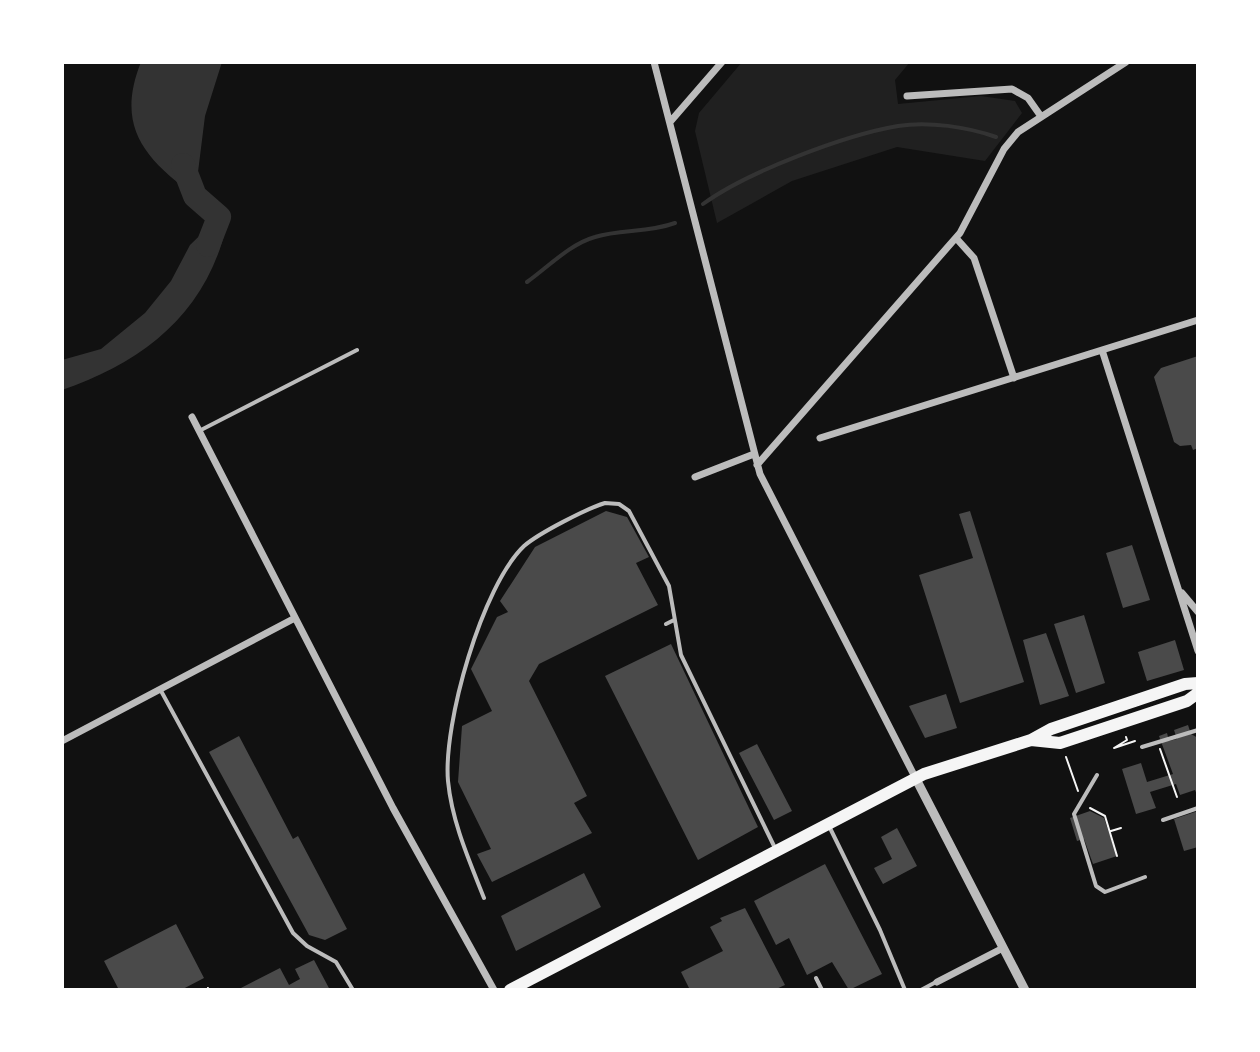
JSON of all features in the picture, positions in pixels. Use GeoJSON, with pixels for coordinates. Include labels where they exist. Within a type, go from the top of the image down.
{"type":"FeatureCollection","features":[{"type":"Feature","properties":{"kind":"main road"},"geometry":{"type":"LineString","coordinates":[[510,990],[943,766],[1031,740],[1051,729],[1185,684],[1198,683]]}},
{"type":"Feature","properties":{"kind":"main road"},"geometry":{"type":"LineString","coordinates":[[1031,740],[1060,743],[1082,737],[1187,701],[1198,693]]}},
{"type":"Feature","properties":{"kind":"street"},"geometry":{"type":"LineString","coordinates":[[654,62],[757,465],[767,490],[1025,990]]}},
{"type":"Feature","properties":{"kind":"street"},"geometry":{"type":"LineString","coordinates":[[670,122],[722,62]]}},
{"type":"Feature","properties":{"kind":"street"},"geometry":{"type":"LineString","coordinates":[[757,465],[956,238],[1008,143],[1040,115],[1126,62]]}},
{"type":"Feature","properties":{"kind":"street"},"geometry":{"type":"LineString","coordinates":[[907,96],[1012,89],[1025,96],[1040,115]]}},
{"type":"Feature","properties":{"kind":"street"},"geometry":{"type":"LineString","coordinates":[[956,238],[974,258],[1014,378]]}},
{"type":"Feature","properties":{"kind":"street"},"geometry":{"type":"LineString","coordinates":[[820,438],[1198,320]]}},
{"type":"Feature","properties":{"kind":"street"},"geometry":{"type":"LineString","coordinates":[[1102,350],[1198,651]]}},
{"type":"Feature","properties":{"kind":"street"},"geometry":{"type":"LineString","coordinates":[[192,417],[295,618],[494,990]]}},
{"type":"Feature","properties":{"kind":"street"},"geometry":{"type":"LineString","coordinates":[[695,477],[754,454]]}},
{"type":"Feature","properties":{"kind":"street"},"geometry":{"type":"LineString","coordinates":[[1178,589],[1198,612]]}},
{"type":"Feature","properties":{"kind":"street"},"geometry":{"type":"LineString","coordinates":[[62,741],[295,618]]}},
{"type":"Feature","properties":{"kind":"street"},"geometry":{"type":"LineString","coordinates":[[937,982],[1003,948]]}},
{"type":"Feature","properties":{"kind":"lane"},"geometry":{"type":"LineString","coordinates":[[198,431],[357,350]]}},
{"type":"Feature","properties":{"kind":"lane"},"geometry":{"type":"LineString","coordinates":[[484,898],[458,833],[448,781],[450,725],[470,650],[500,584],[521,550],[599,505],[619,504],[633,517],[665,577],[671,593],[681,655],[776,850]]}},
{"type":"Feature","properties":{"kind":"lane"},"geometry":{"type":"LineString","coordinates":[[666,624],[674,620]]}},
{"type":"Feature","properties":{"kind":"lane"},"geometry":{"type":"LineString","coordinates":[[160,689],[293,933],[307,946],[336,962],[353,990]]}},
{"type":"Feature","properties":{"kind":"lane"},"geometry":{"type":"LineString","coordinates":[[1142,747],[1198,730]]}},
{"type":"Feature","properties":{"kind":"lane"},"geometry":{"type":"LineString","coordinates":[[1097,775],[1080,799],[1074,814],[1098,889],[1105,892],[1145,877]]}},
{"type":"Feature","properties":{"kind":"lane"},"geometry":{"type":"LineString","coordinates":[[1163,820],[1198,808]]}},
{"type":"Feature","properties":{"kind":"lane"},"geometry":{"type":"LineString","coordinates":[[828,824],[880,930],[905,990]]}},
{"type":"Feature","properties":{"kind":"lane"},"geometry":{"type":"LineString","coordinates":[[816,978],[822,990]]}},
{"type":"Feature","properties":{"kind":"lane"},"geometry":{"type":"LineString","coordinates":[[921,990],[937,982]]}},
{"type":"Feature","properties":{"kind":"path"},"geometry":{"type":"LineString","coordinates":[[1126,737],[1127,740],[1114,748],[1151,736],[1160,748],[1177,797]]}},
{"type":"Feature","properties":{"kind":"path"},"geometry":{"type":"LineString","coordinates":[[1066,757],[1080,799],[1105,816],[1117,856]]}},
{"type":"Feature","properties":{"kind":"path"},"geometry":{"type":"LineString","coordinates":[[1110,832],[1121,828]]}},
{"type":"Feature","properties":{"kind":"shaded area"},"geometry":{"type":"Polygon","coordinates":[[[141,62],[222,62],[205,116],[195,196],[149,154],[133,123],[131,105],[141,62]]]}},
{"type":"Feature","properties":{"kind":"shaded area"},"geometry":{"type":"Polygon","coordinates":[[[742,62],[910,62],[895,80],[898,104],[981,96],[1015,101],[1022,113],[985,161],[897,147],[792,181],[717,223],[695,131],[699,113],[742,62]]]}},
{"type":"Feature","properties":{"kind":"shaded area"},"geometry":{"type":"Polygon","coordinates":[[[219,217],[225,232],[215,262],[185,312],[165,332],[118,366],[62,390],[62,360],[101,349],[145,313],[171,281],[190,245],[219,217]]]}},
{"type":"Feature","properties":{"kind":"building"},"geometry":{"type":"Polygon","coordinates":[[[1198,356],[1198,448],[1193,450],[1191,445],[1180,446],[1174,442],[1154,377],[1161,368],[1198,356]]]}},
{"type":"Feature","properties":{"kind":"building"},"geometry":{"type":"Polygon","coordinates":[[[606,511],[627,517],[649,557],[636,563],[658,605],[539,664],[529,681],[587,796],[574,803],[592,833],[492,882],[477,854],[491,849],[458,782],[462,726],[492,711],[471,669],[497,617],[508,612],[500,601],[535,547],[606,511]]]}},
{"type":"Feature","properties":{"kind":"building"},"geometry":{"type":"Polygon","coordinates":[[[970,511],[1024,682],[960,703],[919,575],[973,558],[959,514],[970,511]]]}},
{"type":"Feature","properties":{"kind":"building"},"geometry":{"type":"Polygon","coordinates":[[[1132,545],[1150,600],[1123,608],[1106,553],[1132,545]]]}},
{"type":"Feature","properties":{"kind":"building"},"geometry":{"type":"Polygon","coordinates":[[[1084,615],[1105,683],[1076,693],[1054,624],[1084,615]]]}},
{"type":"Feature","properties":{"kind":"building"},"geometry":{"type":"Polygon","coordinates":[[[1046,633],[1069,696],[1040,705],[1023,640],[1046,633]]]}},
{"type":"Feature","properties":{"kind":"building"},"geometry":{"type":"Polygon","coordinates":[[[1175,640],[1184,670],[1147,681],[1138,652],[1175,640]]]}},
{"type":"Feature","properties":{"kind":"building"},"geometry":{"type":"Polygon","coordinates":[[[671,644],[758,827],[698,860],[605,676],[671,644]]]}},
{"type":"Feature","properties":{"kind":"building"},"geometry":{"type":"Polygon","coordinates":[[[946,694],[957,728],[925,738],[909,706],[946,694]]]}},
{"type":"Feature","properties":{"kind":"building"},"geometry":{"type":"Polygon","coordinates":[[[1188,725],[1191,734],[1198,738],[1198,797],[1195,790],[1180,795],[1176,784],[1150,792],[1156,808],[1136,814],[1122,769],[1141,763],[1147,782],[1173,774],[1159,736],[1167,733],[1169,741],[1177,739],[1174,730],[1188,725]]]}},
{"type":"Feature","properties":{"kind":"building"},"geometry":{"type":"Polygon","coordinates":[[[239,736],[293,839],[298,836],[347,929],[325,940],[309,935],[209,752],[239,736]]]}},
{"type":"Feature","properties":{"kind":"building"},"geometry":{"type":"Polygon","coordinates":[[[757,744],[792,811],[774,820],[739,753],[757,744]]]}},
{"type":"Feature","properties":{"kind":"building"},"geometry":{"type":"Polygon","coordinates":[[[1090,811],[1104,818],[1117,856],[1093,864],[1084,839],[1077,841],[1070,818],[1090,811]]]}},
{"type":"Feature","properties":{"kind":"building"},"geometry":{"type":"Polygon","coordinates":[[[1198,811],[1198,847],[1184,851],[1174,819],[1198,811]]]}},
{"type":"Feature","properties":{"kind":"building"},"geometry":{"type":"Polygon","coordinates":[[[897,828],[917,866],[883,884],[874,868],[892,859],[881,837],[897,828]]]}},
{"type":"Feature","properties":{"kind":"building"},"geometry":{"type":"Polygon","coordinates":[[[825,864],[882,974],[849,990],[832,962],[807,975],[789,938],[776,945],[754,901],[825,864]]]}},
{"type":"Feature","properties":{"kind":"building"},"geometry":{"type":"Polygon","coordinates":[[[584,873],[601,907],[516,951],[501,916],[584,873]]]}},
{"type":"Feature","properties":{"kind":"building"},"geometry":{"type":"Polygon","coordinates":[[[745,908],[785,985],[774,990],[690,990],[681,972],[723,951],[710,927],[722,921],[720,918],[745,908]]]}},
{"type":"Feature","properties":{"kind":"building"},"geometry":{"type":"Polygon","coordinates":[[[176,924],[204,978],[181,990],[119,990],[104,961],[176,924]]]}},
{"type":"Feature","properties":{"kind":"building"},"geometry":{"type":"Polygon","coordinates":[[[314,960],[330,990],[237,990],[280,968],[289,985],[300,979],[295,969],[314,960]]]}},
{"type":"Feature","properties":{"kind":"waterway"},"geometry":{"type":"LineString","coordinates":[[703,204],[770,168],[825,146],[876,131],[898,126],[935,125],[973,130],[996,137]]}},
{"type":"Feature","properties":{"kind":"waterway"},"geometry":{"type":"LineString","coordinates":[[183,165],[195,196],[219,217],[208,245]]}},
{"type":"Feature","properties":{"kind":"waterway"},"geometry":{"type":"LineString","coordinates":[[527,282],[586,240],[675,223]]}}]}
